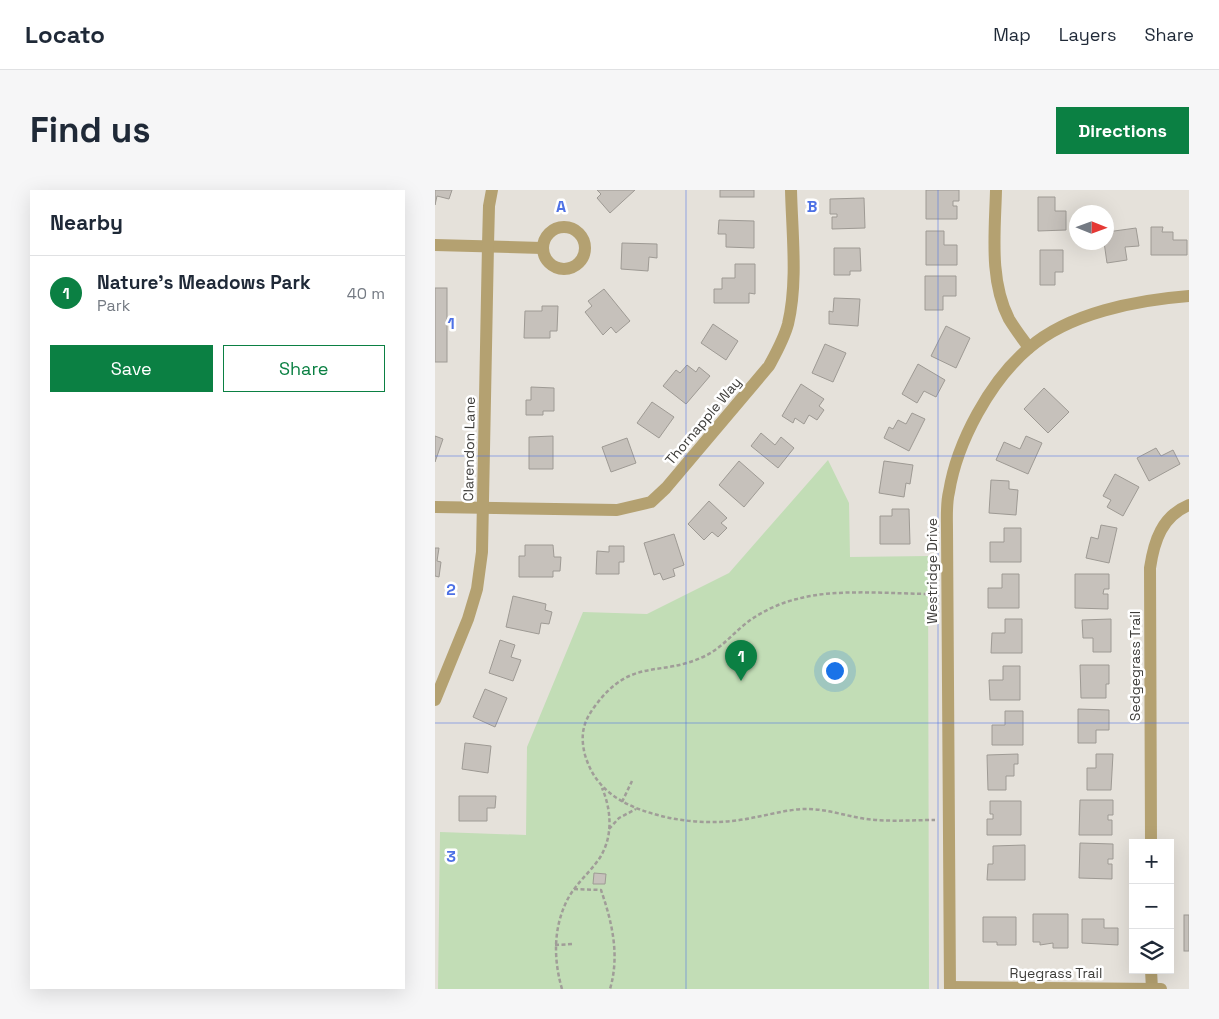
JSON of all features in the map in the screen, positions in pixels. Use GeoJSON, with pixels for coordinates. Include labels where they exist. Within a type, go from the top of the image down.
{"type":"FeatureCollection","features":[{"type":"Feature","properties":{"kind":"street","name":"Clarendon Lane"},"geometry":{"type":"LineString","coordinates":[[435,700],[459,641],[477,589],[482,552],[487,245],[492,190]]}},
{"type":"Feature","properties":{"kind":"street","name":"Thornapple Way"},"geometry":{"type":"LineString","coordinates":[[435,507],[617,510],[651,502],[667,488],[769,366],[780,346],[788,325],[792,298],[791,190]]}},
{"type":"Feature","properties":{"kind":"street"},"geometry":{"type":"LineString","coordinates":[[995,190],[995,268],[999,291],[1009,318],[1029,348]]}},
{"type":"Feature","properties":{"kind":"street"},"geometry":{"type":"LineString","coordinates":[[435,245],[542,248]]}},
{"type":"Feature","properties":{"kind":"street","name":"Westridge Drive"},"geometry":{"type":"LineString","coordinates":[[950,988],[948,493],[958,457],[975,417],[1000,380],[1029,348],[1065,327],[1127,303],[1189,296]]}},
{"type":"Feature","properties":{"kind":"street","name":"Sedgegrass Trail"},"geometry":{"type":"LineString","coordinates":[[1151,839],[1150,568],[1153,545],[1166,521],[1181,508],[1189,505]]}},
{"type":"Feature","properties":{"kind":"street"},"geometry":{"type":"LineString","coordinates":[[1152,974],[1155,989]]}},
{"type":"Feature","properties":{"kind":"street","name":"Ryegrass Trail"},"geometry":{"type":"LineString","coordinates":[[950,988],[1155,989]]}},
{"type":"Feature","properties":{"kind":"path"},"geometry":{"type":"LineString","coordinates":[[562,989],[558,976],[555,944],[563,911],[574,889],[600,857],[609,829],[607,801],[587,763],[583,747],[584,724],[599,702],[622,679],[638,672],[680,665],[708,655],[750,621],[783,603],[799,598],[817,594],[947,594]]}},
{"type":"Feature","properties":{"kind":"path"},"geometry":{"type":"LineString","coordinates":[[622,802],[633,781]]}},
{"type":"Feature","properties":{"kind":"path"},"geometry":{"type":"LineString","coordinates":[[601,787],[622,802],[638,809],[707,823],[727,822],[804,809],[828,810],[877,820],[949,820]]}},
{"type":"Feature","properties":{"kind":"path"},"geometry":{"type":"LineString","coordinates":[[609,829],[619,818],[638,809]]}},
{"type":"Feature","properties":{"kind":"path"},"geometry":{"type":"LineString","coordinates":[[574,889],[601,890],[614,939],[614,965],[610,989]]}},
{"type":"Feature","properties":{"kind":"path"},"geometry":{"type":"LineString","coordinates":[[555,944],[573,944]]}},
{"type":"Feature","properties":{"kind":"green space"},"geometry":{"type":"Polygon","coordinates":[[[828,460],[849,503],[850,557],[928,556],[929,989],[438,989],[440,832],[526,835],[527,747],[583,612],[647,614],[729,573],[828,460]]]}},
{"type":"Feature","properties":{"kind":"building"},"geometry":{"type":"Polygon","coordinates":[[[435,190],[452,190],[449,199],[437,196],[435,205],[435,190]]]}},
{"type":"Feature","properties":{"kind":"building"},"geometry":{"type":"Polygon","coordinates":[[[597,190],[635,190],[610,213],[597,198],[601,194],[597,190]]]}},
{"type":"Feature","properties":{"kind":"building"},"geometry":{"type":"Polygon","coordinates":[[[720,190],[754,190],[754,197],[720,197],[720,190]]]}},
{"type":"Feature","properties":{"kind":"building"},"geometry":{"type":"Polygon","coordinates":[[[926,190],[959,190],[959,201],[953,201],[953,206],[957,206],[957,219],[926,219],[926,190]]]}},
{"type":"Feature","properties":{"kind":"building"},"geometry":{"type":"Polygon","coordinates":[[[1038,197],[1055,197],[1055,211],[1066,211],[1066,230],[1038,231],[1038,197]]]}},
{"type":"Feature","properties":{"kind":"building"},"geometry":{"type":"Polygon","coordinates":[[[864,198],[865,228],[832,229],[832,217],[837,217],[837,214],[830,214],[830,199],[864,198]]]}},
{"type":"Feature","properties":{"kind":"building"},"geometry":{"type":"Polygon","coordinates":[[[719,220],[754,221],[754,248],[726,247],[726,234],[718,234],[719,220]]]}},
{"type":"Feature","properties":{"kind":"building"},"geometry":{"type":"Polygon","coordinates":[[[1151,227],[1163,227],[1162,232],[1173,232],[1173,240],[1187,240],[1187,255],[1151,255],[1151,227]]]}},
{"type":"Feature","properties":{"kind":"building"},"geometry":{"type":"Polygon","coordinates":[[[1136,228],[1139,246],[1125,247],[1127,260],[1107,263],[1105,250],[1114,250],[1114,231],[1136,228]]]}},
{"type":"Feature","properties":{"kind":"building"},"geometry":{"type":"Polygon","coordinates":[[[926,231],[944,231],[944,245],[957,245],[957,265],[926,265],[926,231]]]}},
{"type":"Feature","properties":{"kind":"building"},"geometry":{"type":"Polygon","coordinates":[[[622,243],[657,244],[657,258],[649,257],[648,271],[621,269],[622,243]]]}},
{"type":"Feature","properties":{"kind":"building"},"geometry":{"type":"Polygon","coordinates":[[[834,248],[860,248],[861,271],[850,271],[850,275],[834,275],[834,248]]]}},
{"type":"Feature","properties":{"kind":"building"},"geometry":{"type":"Polygon","coordinates":[[[1040,250],[1063,250],[1063,272],[1055,272],[1055,285],[1040,285],[1040,250]]]}},
{"type":"Feature","properties":{"kind":"building"},"geometry":{"type":"Polygon","coordinates":[[[735,264],[755,264],[755,294],[749,293],[749,303],[714,303],[714,289],[722,289],[722,278],[735,278],[735,264]]]}},
{"type":"Feature","properties":{"kind":"building"},"geometry":{"type":"Polygon","coordinates":[[[925,276],[956,276],[956,296],[943,296],[943,310],[925,310],[925,276]]]}},
{"type":"Feature","properties":{"kind":"building"},"geometry":{"type":"Polygon","coordinates":[[[435,288],[447,288],[447,362],[435,362],[435,288]]]}},
{"type":"Feature","properties":{"kind":"building"},"geometry":{"type":"Polygon","coordinates":[[[604,289],[630,321],[616,333],[611,327],[603,335],[585,312],[592,306],[588,301],[604,289]]]}},
{"type":"Feature","properties":{"kind":"building"},"geometry":{"type":"Polygon","coordinates":[[[834,298],[860,299],[858,326],[829,324],[829,311],[833,312],[834,298]]]}},
{"type":"Feature","properties":{"kind":"building"},"geometry":{"type":"Polygon","coordinates":[[[542,306],[558,306],[557,331],[550,331],[550,338],[524,338],[525,311],[542,311],[542,306]]]}},
{"type":"Feature","properties":{"kind":"building"},"geometry":{"type":"Polygon","coordinates":[[[713,324],[738,341],[726,360],[701,343],[713,324]]]}},
{"type":"Feature","properties":{"kind":"building"},"geometry":{"type":"Polygon","coordinates":[[[946,326],[970,338],[956,368],[931,356],[946,326]]]}},
{"type":"Feature","properties":{"kind":"building"},"geometry":{"type":"Polygon","coordinates":[[[825,344],[846,353],[833,382],[812,373],[825,344]]]}},
{"type":"Feature","properties":{"kind":"building"},"geometry":{"type":"Polygon","coordinates":[[[918,364],[945,380],[936,397],[924,391],[917,403],[902,394],[918,364]]]}},
{"type":"Feature","properties":{"kind":"building"},"geometry":{"type":"Polygon","coordinates":[[[687,365],[696,372],[699,367],[710,376],[686,404],[663,386],[676,370],[680,373],[687,365]]]}},
{"type":"Feature","properties":{"kind":"building"},"geometry":{"type":"Polygon","coordinates":[[[801,384],[824,399],[819,406],[824,410],[817,420],[809,415],[804,424],[795,418],[793,423],[782,416],[801,384]]]}},
{"type":"Feature","properties":{"kind":"building"},"geometry":{"type":"Polygon","coordinates":[[[531,387],[554,388],[554,411],[543,411],[543,415],[526,415],[526,400],[531,400],[531,387]]]}},
{"type":"Feature","properties":{"kind":"building"},"geometry":{"type":"Polygon","coordinates":[[[1044,388],[1069,412],[1048,433],[1024,409],[1044,388]]]}},
{"type":"Feature","properties":{"kind":"building"},"geometry":{"type":"Polygon","coordinates":[[[652,402],[674,417],[659,438],[637,423],[652,402]]]}},
{"type":"Feature","properties":{"kind":"building"},"geometry":{"type":"Polygon","coordinates":[[[912,413],[925,419],[909,451],[884,438],[889,427],[893,429],[898,420],[906,424],[912,413]]]}},
{"type":"Feature","properties":{"kind":"building"},"geometry":{"type":"Polygon","coordinates":[[[761,433],[775,445],[781,437],[794,448],[778,468],[751,446],[761,433]]]}},
{"type":"Feature","properties":{"kind":"building"},"geometry":{"type":"Polygon","coordinates":[[[435,436],[443,439],[435,462],[435,436]]]}},
{"type":"Feature","properties":{"kind":"building"},"geometry":{"type":"Polygon","coordinates":[[[553,436],[553,469],[529,469],[529,437],[553,436]]]}},
{"type":"Feature","properties":{"kind":"building"},"geometry":{"type":"Polygon","coordinates":[[[1026,436],[1042,443],[1028,474],[996,460],[1004,442],[1020,449],[1026,436]]]}},
{"type":"Feature","properties":{"kind":"building"},"geometry":{"type":"Polygon","coordinates":[[[627,438],[636,463],[611,472],[602,447],[627,438]]]}},
{"type":"Feature","properties":{"kind":"building"},"geometry":{"type":"Polygon","coordinates":[[[1156,448],[1161,456],[1173,450],[1180,464],[1149,481],[1137,458],[1156,448]]]}},
{"type":"Feature","properties":{"kind":"building"},"geometry":{"type":"Polygon","coordinates":[[[739,461],[764,483],[744,507],[719,485],[739,461]]]}},
{"type":"Feature","properties":{"kind":"building"},"geometry":{"type":"Polygon","coordinates":[[[884,461],[913,465],[910,484],[906,483],[904,497],[879,493],[884,461]]]}},
{"type":"Feature","properties":{"kind":"building"},"geometry":{"type":"Polygon","coordinates":[[[1115,474],[1139,487],[1123,516],[1107,507],[1111,500],[1103,496],[1115,474]]]}},
{"type":"Feature","properties":{"kind":"building"},"geometry":{"type":"Polygon","coordinates":[[[991,480],[1009,481],[1009,489],[1018,490],[1016,515],[989,513],[991,480]]]}},
{"type":"Feature","properties":{"kind":"building"},"geometry":{"type":"Polygon","coordinates":[[[709,501],[727,518],[721,523],[727,528],[718,537],[712,532],[704,540],[688,524],[709,501]]]}},
{"type":"Feature","properties":{"kind":"building"},"geometry":{"type":"Polygon","coordinates":[[[892,509],[909,509],[910,544],[880,544],[880,516],[892,516],[892,509]]]}},
{"type":"Feature","properties":{"kind":"building"},"geometry":{"type":"Polygon","coordinates":[[[1101,525],[1117,528],[1109,563],[1086,558],[1091,537],[1098,539],[1101,525]]]}},
{"type":"Feature","properties":{"kind":"building"},"geometry":{"type":"Polygon","coordinates":[[[1004,528],[1021,528],[1021,562],[990,562],[990,542],[1004,542],[1004,528]]]}},
{"type":"Feature","properties":{"kind":"building"},"geometry":{"type":"Polygon","coordinates":[[[674,534],[684,565],[673,569],[675,576],[663,580],[660,573],[654,575],[644,543],[674,534]]]}},
{"type":"Feature","properties":{"kind":"building"},"geometry":{"type":"Polygon","coordinates":[[[525,545],[553,545],[554,557],[561,557],[560,571],[553,571],[553,577],[519,577],[519,556],[525,556],[525,545]]]}},
{"type":"Feature","properties":{"kind":"building"},"geometry":{"type":"Polygon","coordinates":[[[609,546],[624,546],[624,562],[619,562],[619,574],[596,574],[597,551],[609,552],[609,546]]]}},
{"type":"Feature","properties":{"kind":"building"},"geometry":{"type":"Polygon","coordinates":[[[435,548],[439,548],[437,561],[441,562],[439,577],[435,576],[435,548]]]}},
{"type":"Feature","properties":{"kind":"building"},"geometry":{"type":"Polygon","coordinates":[[[1002,574],[1019,574],[1019,608],[988,608],[988,588],[1002,588],[1002,574]]]}},
{"type":"Feature","properties":{"kind":"building"},"geometry":{"type":"Polygon","coordinates":[[[1075,574],[1109,574],[1109,589],[1104,589],[1103,594],[1108,594],[1108,609],[1075,608],[1075,574]]]}},
{"type":"Feature","properties":{"kind":"building"},"geometry":{"type":"Polygon","coordinates":[[[513,596],[546,604],[545,610],[552,612],[549,624],[541,623],[539,634],[506,627],[513,596]]]}},
{"type":"Feature","properties":{"kind":"building"},"geometry":{"type":"Polygon","coordinates":[[[1005,619],[1022,619],[1022,653],[991,653],[992,633],[1005,633],[1005,619]]]}},
{"type":"Feature","properties":{"kind":"building"},"geometry":{"type":"Polygon","coordinates":[[[1111,619],[1111,652],[1093,652],[1093,638],[1083,638],[1082,620],[1111,619]]]}},
{"type":"Feature","properties":{"kind":"building"},"geometry":{"type":"Polygon","coordinates":[[[500,640],[515,645],[511,657],[521,660],[513,681],[489,673],[500,640]]]}},
{"type":"Feature","properties":{"kind":"building"},"geometry":{"type":"Polygon","coordinates":[[[1080,665],[1109,665],[1109,684],[1106,684],[1106,698],[1081,698],[1080,665]]]}},
{"type":"Feature","properties":{"kind":"building"},"geometry":{"type":"Polygon","coordinates":[[[1003,666],[1020,666],[1020,700],[990,700],[989,680],[1003,680],[1003,666]]]}},
{"type":"Feature","properties":{"kind":"building"},"geometry":{"type":"Polygon","coordinates":[[[485,689],[507,698],[495,727],[473,717],[485,689]]]}},
{"type":"Feature","properties":{"kind":"building"},"geometry":{"type":"Polygon","coordinates":[[[1078,709],[1109,710],[1109,730],[1096,730],[1096,743],[1078,743],[1078,709]]]}},
{"type":"Feature","properties":{"kind":"building"},"geometry":{"type":"Polygon","coordinates":[[[1005,711],[1023,711],[1023,745],[992,745],[992,725],[1005,725],[1005,711]]]}},
{"type":"Feature","properties":{"kind":"building"},"geometry":{"type":"Polygon","coordinates":[[[465,743],[491,746],[488,773],[462,769],[465,743]]]}},
{"type":"Feature","properties":{"kind":"building"},"geometry":{"type":"Polygon","coordinates":[[[1018,754],[1018,764],[1014,764],[1014,776],[1006,776],[1006,790],[988,790],[987,755],[1018,754]]]}},
{"type":"Feature","properties":{"kind":"building"},"geometry":{"type":"Polygon","coordinates":[[[1096,754],[1113,754],[1111,790],[1087,790],[1087,768],[1096,768],[1096,754]]]}},
{"type":"Feature","properties":{"kind":"building"},"geometry":{"type":"Polygon","coordinates":[[[459,796],[496,796],[495,808],[487,808],[487,821],[459,821],[459,796]]]}},
{"type":"Feature","properties":{"kind":"building"},"geometry":{"type":"Polygon","coordinates":[[[1080,800],[1113,800],[1113,815],[1108,815],[1108,820],[1112,820],[1112,835],[1079,835],[1080,800]]]}},
{"type":"Feature","properties":{"kind":"building"},"geometry":{"type":"Polygon","coordinates":[[[990,801],[1021,801],[1021,835],[987,835],[987,819],[993,819],[993,814],[990,814],[990,801]]]}},
{"type":"Feature","properties":{"kind":"building"},"geometry":{"type":"Polygon","coordinates":[[[1080,843],[1113,844],[1113,859],[1108,859],[1108,864],[1112,864],[1112,879],[1079,878],[1080,843]]]}},
{"type":"Feature","properties":{"kind":"building"},"geometry":{"type":"Polygon","coordinates":[[[1025,845],[1025,880],[987,880],[988,864],[993,864],[993,846],[1025,845]]]}},
{"type":"Feature","properties":{"kind":"building"},"geometry":{"type":"Polygon","coordinates":[[[594,873],[606,874],[605,884],[593,884],[594,873]]]}},
{"type":"Feature","properties":{"kind":"building"},"geometry":{"type":"Polygon","coordinates":[[[1033,914],[1068,914],[1068,948],[1053,948],[1053,943],[1040,945],[1040,942],[1033,942],[1033,914]]]}},
{"type":"Feature","properties":{"kind":"building"},"geometry":{"type":"Polygon","coordinates":[[[1184,915],[1189,915],[1189,951],[1184,951],[1184,915]]]}},
{"type":"Feature","properties":{"kind":"building"},"geometry":{"type":"Polygon","coordinates":[[[983,917],[1016,917],[1016,945],[997,945],[997,942],[983,942],[983,917]]]}},
{"type":"Feature","properties":{"kind":"building"},"geometry":{"type":"Polygon","coordinates":[[[1082,919],[1104,919],[1104,928],[1118,928],[1118,945],[1082,943],[1082,919]]]}},
{"type":"Feature","properties":{"kind":"place","name":"Nature's Meadows Park"},"geometry":{"type":"Point","coordinates":[741,681]}}]}
